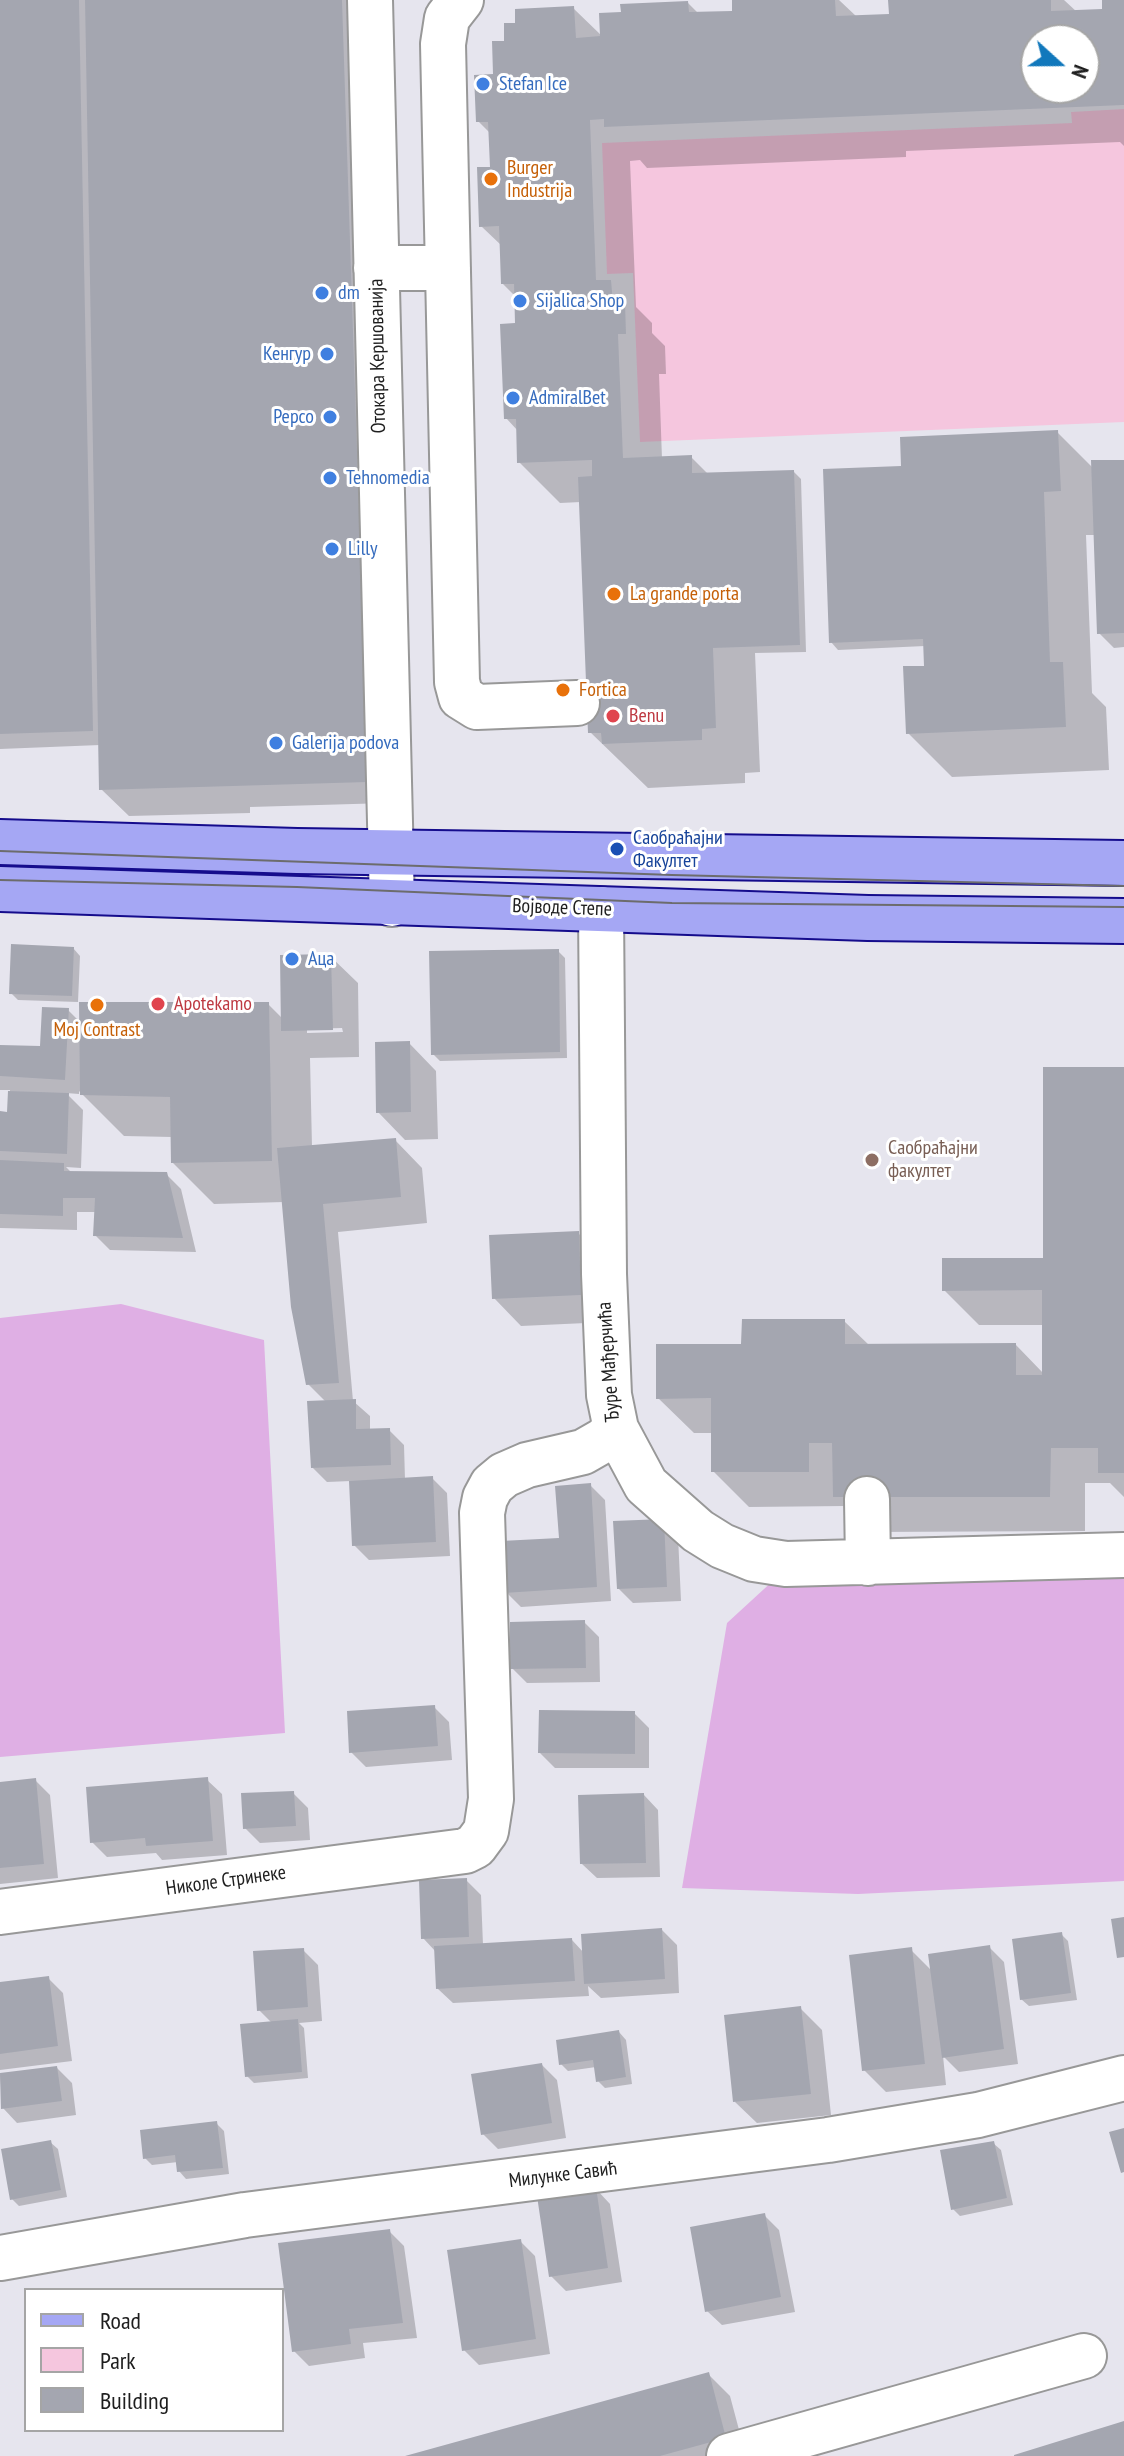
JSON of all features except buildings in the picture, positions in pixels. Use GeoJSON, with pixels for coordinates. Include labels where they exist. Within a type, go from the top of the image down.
{"type":"FeatureCollection","features":[{"type":"Feature","properties":{"kind":"main road"},"geometry":{"type":"LineString","coordinates":[[0,842],[391,853],[1124,863]]}},
{"type":"Feature","properties":{"kind":"main road","name":"Војводе Степе"},"geometry":{"type":"LineString","coordinates":[[0,889],[883,918],[1124,921]]}},
{"type":"Feature","properties":{"kind":"street","name":"Отокара Кершованија"},"geometry":{"type":"LineString","coordinates":[[370,0],[392,904]]}},
{"type":"Feature","properties":{"kind":"street"},"geometry":{"type":"LineString","coordinates":[[461,0],[447,18],[443,44],[457,682],[461,697],[477,707],[577,703]]}},
{"type":"Feature","properties":{"kind":"street"},"geometry":{"type":"LineString","coordinates":[[376,268],[448,268]]}},
{"type":"Feature","properties":{"kind":"street","name":"Ђуре Мађерчића"},"geometry":{"type":"LineString","coordinates":[[452,1852],[475,1846],[486,1831],[490,1817],[482,1513],[485,1498],[492,1485],[504,1475],[527,1465],[594,1447],[616,1429],[606,1363],[601,909]]}},
{"type":"Feature","properties":{"kind":"street"},"geometry":{"type":"LineString","coordinates":[[616,1429],[646,1485],[698,1531],[722,1546],[754,1559],[786,1564],[1124,1555]]}},
{"type":"Feature","properties":{"kind":"street"},"geometry":{"type":"LineString","coordinates":[[867,1499],[868,1563]]}},
{"type":"Feature","properties":{"kind":"street","name":"Николе Стринеке"},"geometry":{"type":"LineString","coordinates":[[0,1912],[452,1852]]}},
{"type":"Feature","properties":{"kind":"street","name":"Милунке Савић"},"geometry":{"type":"LineString","coordinates":[[0,2258],[245,2215],[843,2138],[978,2115],[1124,2078]]}},
{"type":"Feature","properties":{"kind":"street"},"geometry":{"type":"LineString","coordinates":[[729,2456],[1084,2356]]}},
{"type":"Feature","properties":{"kind":"shaded area"},"geometry":{"type":"Polygon","coordinates":[[[121,1304],[264,1340],[285,1733],[0,1757],[0,1318],[121,1304]]]}},
{"type":"Feature","properties":{"kind":"shaded area"},"geometry":{"type":"Polygon","coordinates":[[[1124,1576],[1124,1881],[858,1894],[682,1888],[727,1623],[776,1578],[1124,1576]]]}},
{"type":"Feature","properties":{"kind":"green space"},"geometry":{"type":"Polygon","coordinates":[[[1124,109],[1124,422],[640,442],[633,273],[607,274],[602,143],[1072,123],[1071,112],[1124,109]]]}},
{"type":"Feature","properties":{"kind":"tram line"},"geometry":{"type":"LineString","coordinates":[[0,851],[672,875],[1124,886]]}},
{"type":"Feature","properties":{"kind":"tram line"},"geometry":{"type":"LineString","coordinates":[[0,880],[297,887],[672,903],[1124,907]]}},
{"type":"Feature","properties":{"kind":"place","name":"Stefan Ice"},"geometry":{"type":"Point","coordinates":[483,84]}},
{"type":"Feature","properties":{"kind":"place","name":"Burger Industrija"},"geometry":{"type":"Point","coordinates":[491,179]}},
{"type":"Feature","properties":{"kind":"place","name":"dm"},"geometry":{"type":"Point","coordinates":[322,293]}},
{"type":"Feature","properties":{"kind":"place","name":"Sijalica Shop"},"geometry":{"type":"Point","coordinates":[520,301]}},
{"type":"Feature","properties":{"kind":"place","name":"Кенгур"},"geometry":{"type":"Point","coordinates":[327,354]}},
{"type":"Feature","properties":{"kind":"place","name":"AdmiralBet"},"geometry":{"type":"Point","coordinates":[513,398]}},
{"type":"Feature","properties":{"kind":"place","name":"Pepco"},"geometry":{"type":"Point","coordinates":[330,417]}},
{"type":"Feature","properties":{"kind":"place","name":"Tehnomedia"},"geometry":{"type":"Point","coordinates":[330,478]}},
{"type":"Feature","properties":{"kind":"place","name":"Lilly"},"geometry":{"type":"Point","coordinates":[332,549]}},
{"type":"Feature","properties":{"kind":"place","name":"La grande porta"},"geometry":{"type":"Point","coordinates":[614,594]}},
{"type":"Feature","properties":{"kind":"place","name":"Fortica"},"geometry":{"type":"Point","coordinates":[563,690]}},
{"type":"Feature","properties":{"kind":"place","name":"Benu"},"geometry":{"type":"Point","coordinates":[613,716]}},
{"type":"Feature","properties":{"kind":"place","name":"Galerija podova"},"geometry":{"type":"Point","coordinates":[276,743]}},
{"type":"Feature","properties":{"kind":"place","name":"Саобраћајни Факултет"},"geometry":{"type":"Point","coordinates":[617,849]}},
{"type":"Feature","properties":{"kind":"place","name":"Аца"},"geometry":{"type":"Point","coordinates":[292,959]}},
{"type":"Feature","properties":{"kind":"place","name":"Apotekamo"},"geometry":{"type":"Point","coordinates":[158,1004]}},
{"type":"Feature","properties":{"kind":"place","name":"Moj Contrast"},"geometry":{"type":"Point","coordinates":[97,1005]}},
{"type":"Feature","properties":{"kind":"place","name":"Саобраћајни факултет"},"geometry":{"type":"Point","coordinates":[872,1160]}}]}
